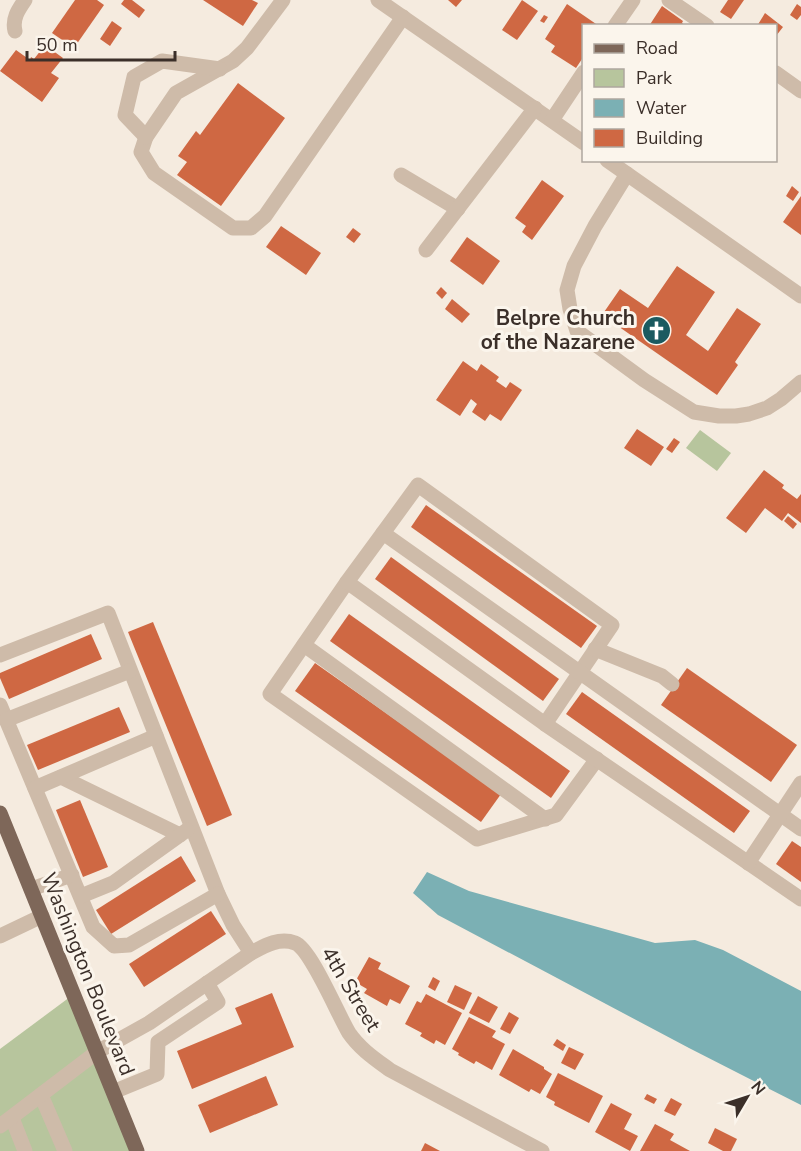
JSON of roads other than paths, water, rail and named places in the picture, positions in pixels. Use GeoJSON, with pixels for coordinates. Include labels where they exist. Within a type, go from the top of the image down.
{"type":"FeatureCollection","features":[{"type":"Feature","properties":{"kind":"main road","name":"Washington Boulevard"},"geometry":{"type":"LineString","coordinates":[[0,813],[137,1151]]}},
{"type":"Feature","properties":{"kind":"street"},"geometry":{"type":"LineString","coordinates":[[15,32],[14,19],[25,0]]}},
{"type":"Feature","properties":{"kind":"street"},"geometry":{"type":"LineString","coordinates":[[283,0],[247,48],[234,61],[176,93],[146,137],[141,152],[154,173],[233,228],[251,228],[265,216],[403,17]]}},
{"type":"Feature","properties":{"kind":"street"},"geometry":{"type":"LineString","coordinates":[[378,0],[582,142]]}},
{"type":"Feature","properties":{"kind":"street"},"geometry":{"type":"LineString","coordinates":[[616,24],[633,0]]}},
{"type":"Feature","properties":{"kind":"street"},"geometry":{"type":"LineString","coordinates":[[669,0],[704,24]]}},
{"type":"Feature","properties":{"kind":"street"},"geometry":{"type":"LineString","coordinates":[[146,137],[125,115],[134,77],[162,61],[220,69]]}},
{"type":"Feature","properties":{"kind":"street"},"geometry":{"type":"LineString","coordinates":[[777,74],[801,91]]}},
{"type":"Feature","properties":{"kind":"street"},"geometry":{"type":"LineString","coordinates":[[552,120],[582,75]]}},
{"type":"Feature","properties":{"kind":"street"},"geometry":{"type":"LineString","coordinates":[[426,250],[535,108]]}},
{"type":"Feature","properties":{"kind":"street"},"geometry":{"type":"LineString","coordinates":[[611,162],[800,292]]}},
{"type":"Feature","properties":{"kind":"street"},"geometry":{"type":"LineString","coordinates":[[627,174],[574,266],[567,290],[577,331],[644,380],[694,412],[719,416],[749,414],[781,399],[801,382]]}},
{"type":"Feature","properties":{"kind":"street"},"geometry":{"type":"LineString","coordinates":[[401,176],[458,209]]}},
{"type":"Feature","properties":{"kind":"street"},"geometry":{"type":"LineString","coordinates":[[545,724],[612,625],[418,485],[347,582],[270,694],[477,839],[556,815],[597,759]]}},
{"type":"Feature","properties":{"kind":"street"},"geometry":{"type":"LineString","coordinates":[[383,533],[801,829]]}},
{"type":"Feature","properties":{"kind":"street"},"geometry":{"type":"LineString","coordinates":[[347,582],[545,724],[801,899]]}},
{"type":"Feature","properties":{"kind":"street"},"geometry":{"type":"LineString","coordinates":[[0,655],[108,614],[156,736],[186,831],[233,925],[251,953]]}},
{"type":"Feature","properties":{"kind":"street"},"geometry":{"type":"LineString","coordinates":[[304,645],[545,819]]}},
{"type":"Feature","properties":{"kind":"street"},"geometry":{"type":"LineString","coordinates":[[595,650],[662,676],[672,684]]}},
{"type":"Feature","properties":{"kind":"street"},"geometry":{"type":"LineString","coordinates":[[6,720],[130,671]]}},
{"type":"Feature","properties":{"kind":"street"},"geometry":{"type":"LineString","coordinates":[[0,705],[93,927],[114,946],[129,945],[218,894]]}},
{"type":"Feature","properties":{"kind":"street"},"geometry":{"type":"LineString","coordinates":[[35,788],[156,736]]}},
{"type":"Feature","properties":{"kind":"street"},"geometry":{"type":"LineString","coordinates":[[61,777],[186,831]]}},
{"type":"Feature","properties":{"kind":"street"},"geometry":{"type":"LineString","coordinates":[[748,863],[801,783]]}},
{"type":"Feature","properties":{"kind":"street"},"geometry":{"type":"LineString","coordinates":[[81,896],[113,883],[186,831]]}},
{"type":"Feature","properties":{"kind":"street"},"geometry":{"type":"LineString","coordinates":[[31,889],[72,875]]}},
{"type":"Feature","properties":{"kind":"street"},"geometry":{"type":"LineString","coordinates":[[0,936],[42,916]]}},
{"type":"Feature","properties":{"kind":"street","name":"4th Street"},"geometry":{"type":"LineString","coordinates":[[6,1122],[97,1052],[141,1028],[251,953],[267,944],[282,941],[299,946],[311,961],[350,1034],[367,1054],[390,1070],[521,1146],[542,1151]]}},
{"type":"Feature","properties":{"kind":"street"},"geometry":{"type":"LineString","coordinates":[[114,1092],[157,1074],[158,1042],[218,1002],[207,983]]}},
{"type":"Feature","properties":{"kind":"street"},"geometry":{"type":"LineString","coordinates":[[40,1095],[65,1151]]}},
{"type":"Feature","properties":{"kind":"street"},"geometry":{"type":"LineString","coordinates":[[6,1122],[25,1151]]}},
{"type":"Feature","properties":{"kind":"water"},"geometry":{"type":"Polygon","coordinates":[[[427,872],[469,891],[655,943],[695,940],[723,950],[801,991],[801,1105],[438,915],[413,893],[427,872]]]}},
{"type":"Feature","properties":{"kind":"place","name":"Belpre Church of the Nazarene"},"geometry":{"type":"Point","coordinates":[656,330]}}]}
